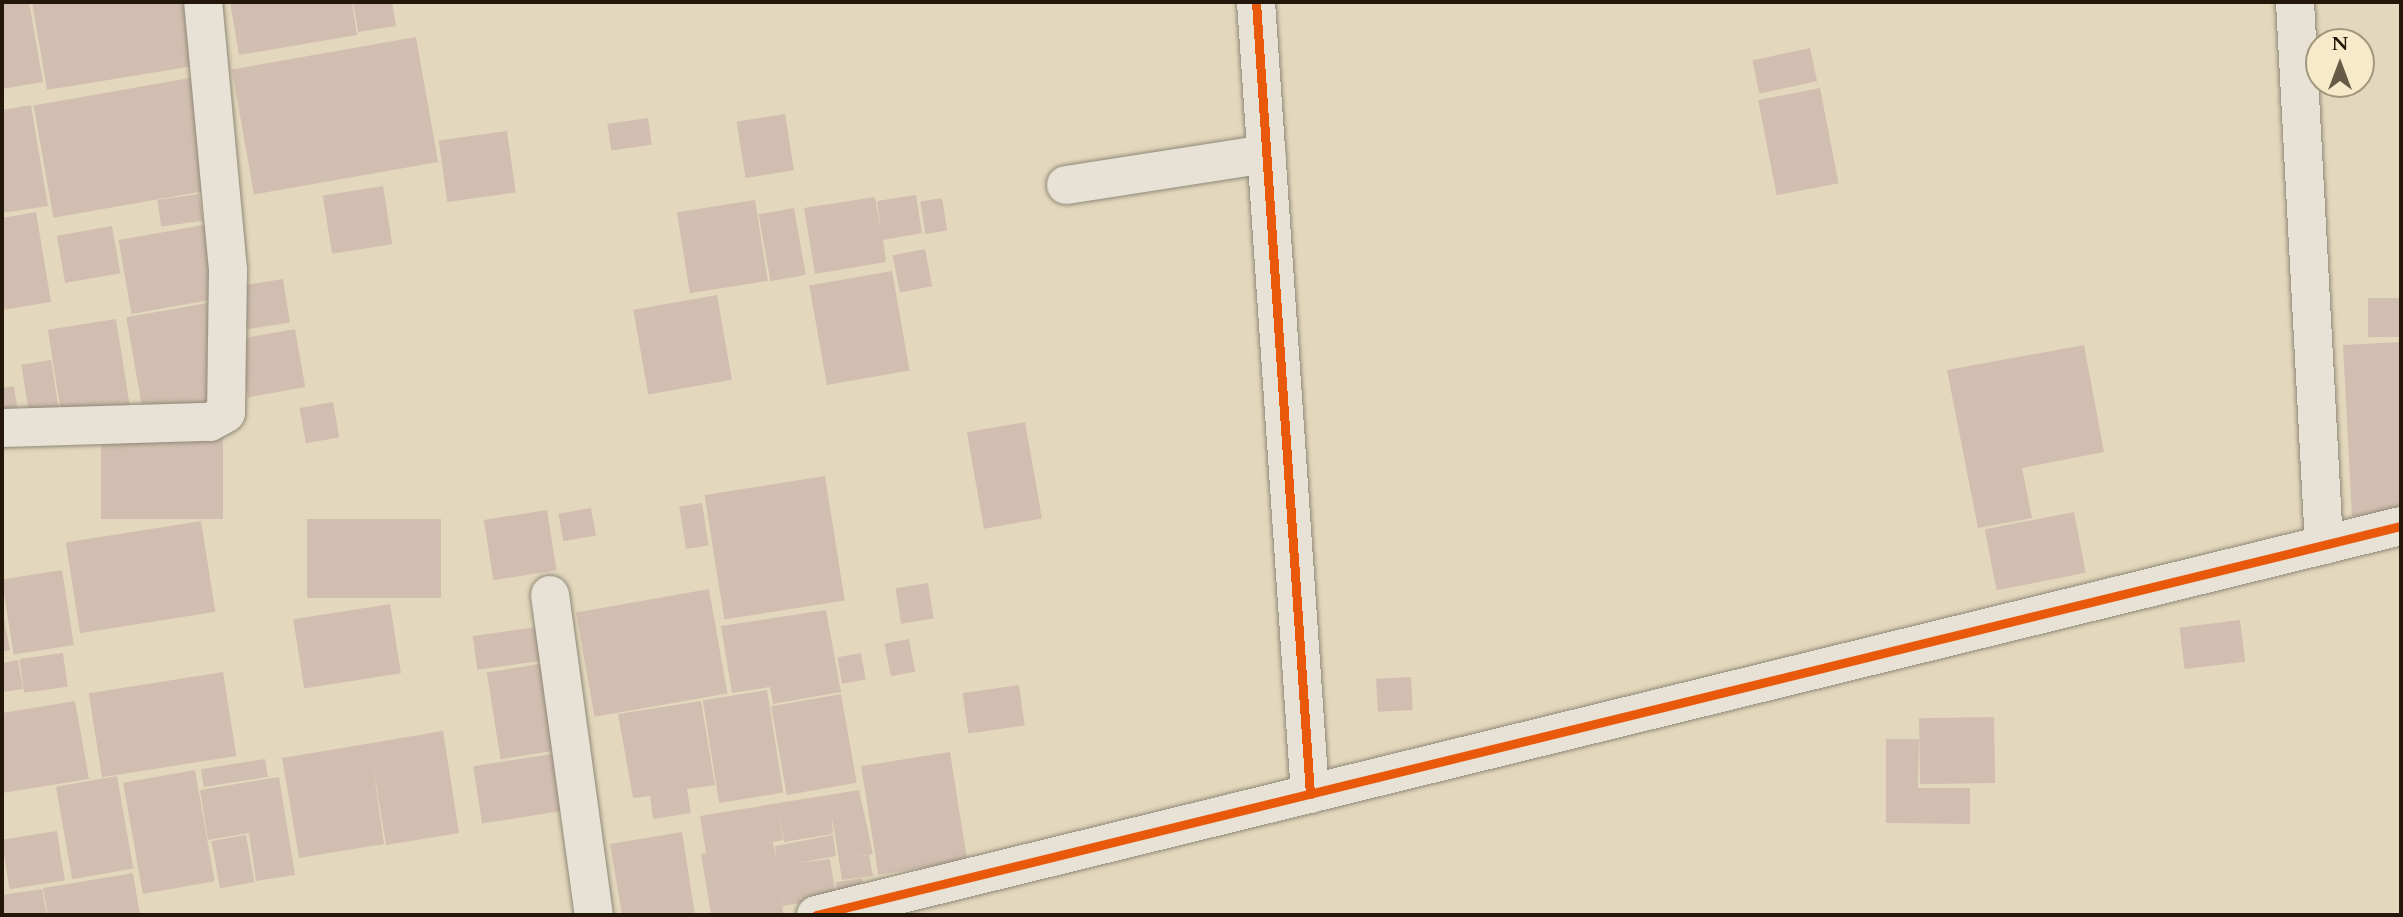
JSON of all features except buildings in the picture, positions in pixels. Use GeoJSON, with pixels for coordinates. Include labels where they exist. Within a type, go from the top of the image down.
{"type":"FeatureCollection","features":[{"type":"Feature","properties":{"kind":"street"},"geometry":{"type":"LineString","coordinates":[[2,428],[210,422],[226,413],[228,270],[203,2]]}},
{"type":"Feature","properties":{"kind":"street"},"geometry":{"type":"LineString","coordinates":[[1256,2],[1310,794]]}},
{"type":"Feature","properties":{"kind":"street"},"geometry":{"type":"LineString","coordinates":[[2295,2],[2324,545]]}},
{"type":"Feature","properties":{"kind":"street"},"geometry":{"type":"LineString","coordinates":[[1066,185],[1267,154]]}},
{"type":"Feature","properties":{"kind":"street"},"geometry":{"type":"LineString","coordinates":[[816,915],[2401,526]]}},
{"type":"Feature","properties":{"kind":"street"},"geometry":{"type":"LineString","coordinates":[[550,595],[594,915]]}},
{"type":"Feature","properties":{"kind":"cycle path"},"geometry":{"type":"LineString","coordinates":[[1256,2],[1310,794]]}},
{"type":"Feature","properties":{"kind":"cycle path"},"geometry":{"type":"LineString","coordinates":[[816,915],[2401,526]]}}]}
